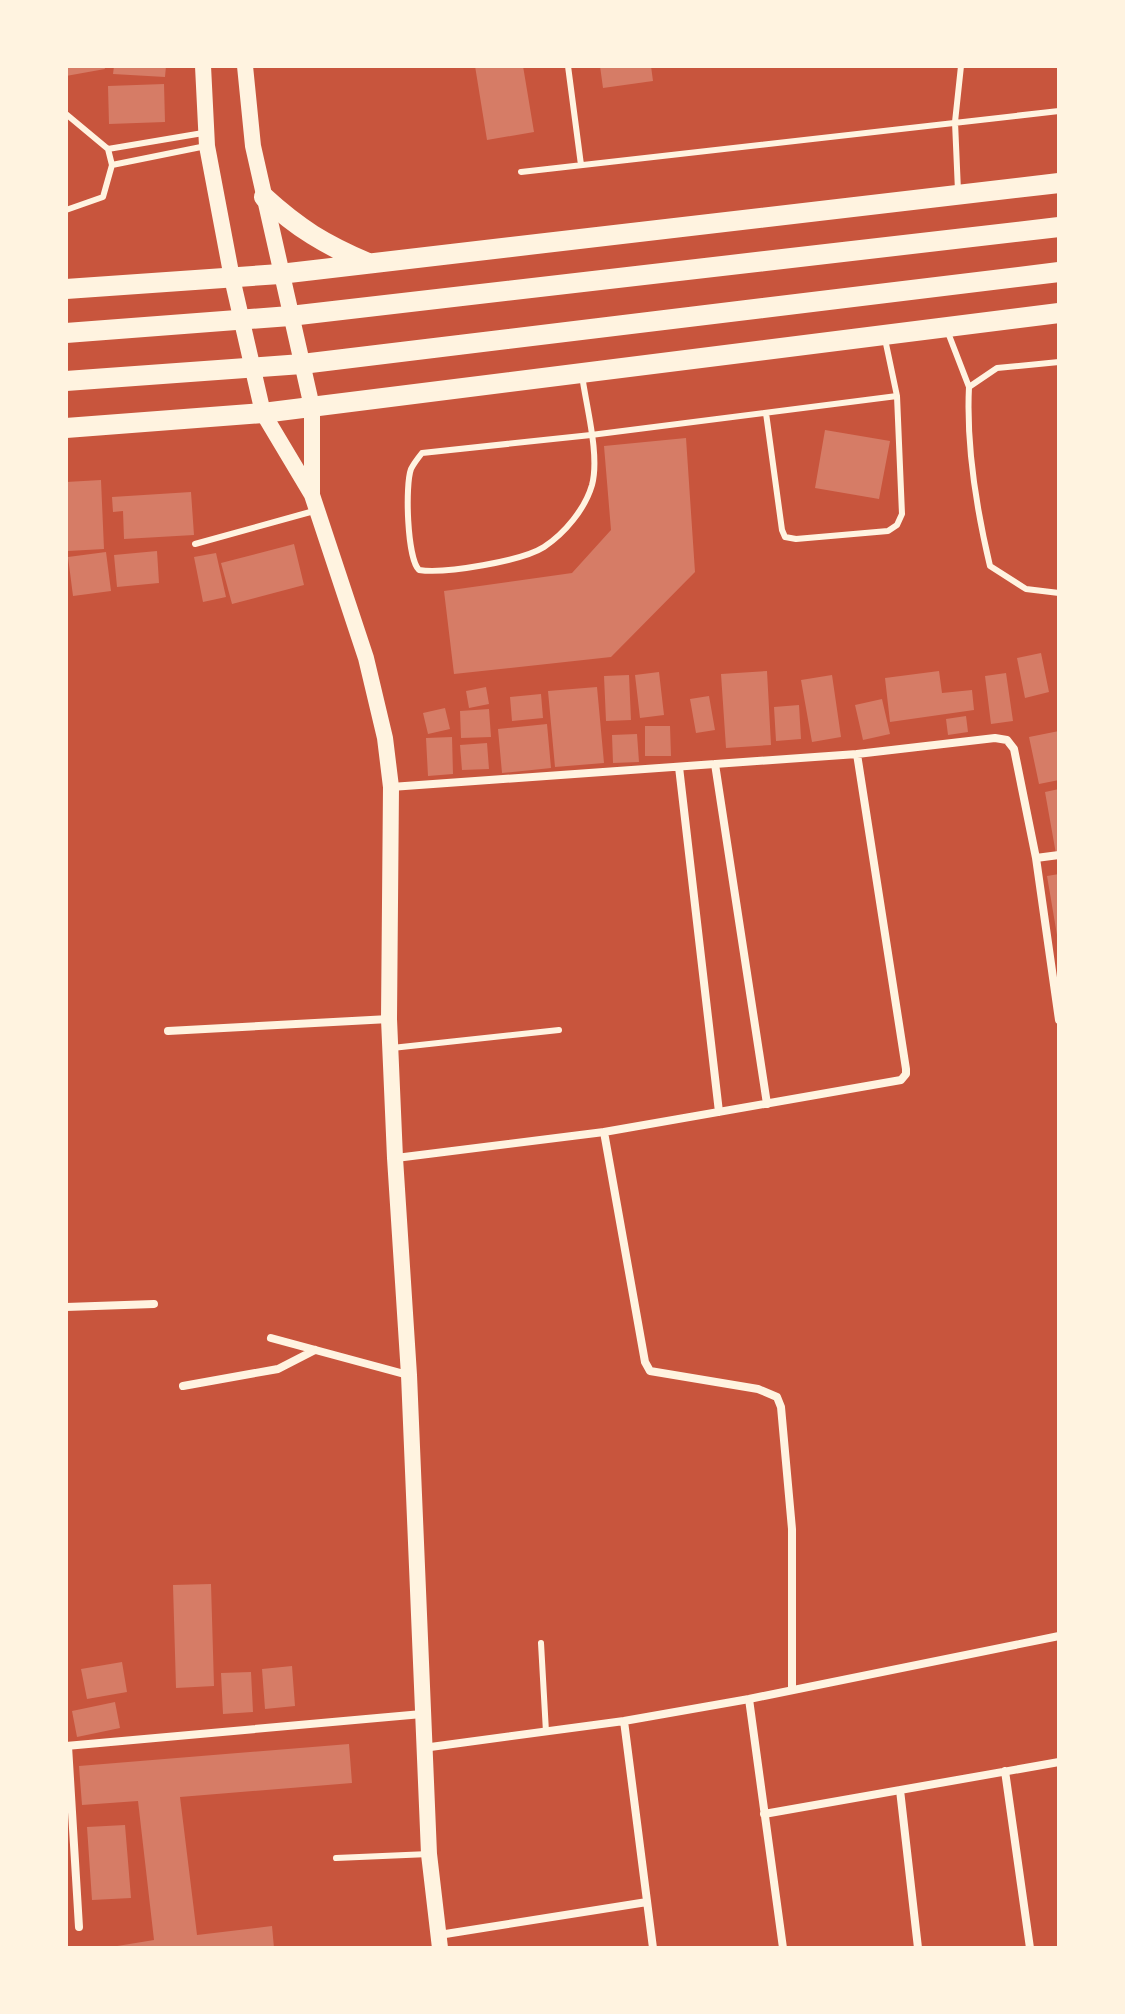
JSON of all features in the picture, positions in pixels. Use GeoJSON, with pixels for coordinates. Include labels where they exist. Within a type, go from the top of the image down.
{"type":"FeatureCollection","features":[{"type":"Feature","properties":{"kind":"main road"},"geometry":{"type":"LineString","coordinates":[[203,66],[206,139],[232,278],[263,413],[314,503],[366,658],[385,738],[391,787],[389,1019],[395,1158],[409,1375],[423,1748],[429,1854],[439,1941]]}},
{"type":"Feature","properties":{"kind":"main road"},"geometry":{"type":"LineString","coordinates":[[245,66],[253,146],[312,407],[314,503]]}},
{"type":"Feature","properties":{"kind":"main road"},"geometry":{"type":"LineString","coordinates":[[66,289],[280,274],[1059,183]]}},
{"type":"Feature","properties":{"kind":"main road"},"geometry":{"type":"LineString","coordinates":[[264,197],[306,233],[325,245],[368,263]]}},
{"type":"Feature","properties":{"kind":"main road"},"geometry":{"type":"LineString","coordinates":[[66,333],[290,316],[1059,227]]}},
{"type":"Feature","properties":{"kind":"main road"},"geometry":{"type":"LineString","coordinates":[[66,381],[302,364],[1059,272]]}},
{"type":"Feature","properties":{"kind":"main road"},"geometry":{"type":"LineString","coordinates":[[66,428],[263,413],[1059,313]]}},
{"type":"Feature","properties":{"kind":"street"},"geometry":{"type":"LineString","coordinates":[[391,787],[857,754],[995,738],[1007,740],[1014,749],[1036,858],[1059,1020]]}},
{"type":"Feature","properties":{"kind":"street"},"geometry":{"type":"LineString","coordinates":[[395,1158],[604,1132],[901,1080],[906,1074],[857,754]]}},
{"type":"Feature","properties":{"kind":"street"},"geometry":{"type":"LineString","coordinates":[[715,764],[767,1104]]}},
{"type":"Feature","properties":{"kind":"street"},"geometry":{"type":"LineString","coordinates":[[679,767],[719,1112]]}},
{"type":"Feature","properties":{"kind":"street"},"geometry":{"type":"LineString","coordinates":[[1036,858],[1059,855]]}},
{"type":"Feature","properties":{"kind":"street"},"geometry":{"type":"LineString","coordinates":[[168,1031],[389,1019]]}},
{"type":"Feature","properties":{"kind":"street"},"geometry":{"type":"LineString","coordinates":[[604,1132],[645,1362],[650,1371],[758,1389],[777,1397],[781,1407],[792,1529],[792,1688]]}},
{"type":"Feature","properties":{"kind":"street"},"geometry":{"type":"LineString","coordinates":[[66,1307],[154,1304]]}},
{"type":"Feature","properties":{"kind":"street"},"geometry":{"type":"LineString","coordinates":[[271,1338],[409,1375]]}},
{"type":"Feature","properties":{"kind":"street"},"geometry":{"type":"LineString","coordinates":[[183,1386],[278,1369],[315,1350]]}},
{"type":"Feature","properties":{"kind":"street"},"geometry":{"type":"LineString","coordinates":[[423,1748],[624,1721],[749,1699],[1059,1636]]}},
{"type":"Feature","properties":{"kind":"street"},"geometry":{"type":"LineString","coordinates":[[749,1699],[783,1948]]}},
{"type":"Feature","properties":{"kind":"street"},"geometry":{"type":"LineString","coordinates":[[79,1927],[67,1746],[422,1714]]}},
{"type":"Feature","properties":{"kind":"street"},"geometry":{"type":"LineString","coordinates":[[624,1721],[653,1948]]}},
{"type":"Feature","properties":{"kind":"street"},"geometry":{"type":"LineString","coordinates":[[764,1814],[1059,1762]]}},
{"type":"Feature","properties":{"kind":"street"},"geometry":{"type":"LineString","coordinates":[[1005,1771],[1030,1948]]}},
{"type":"Feature","properties":{"kind":"street"},"geometry":{"type":"LineString","coordinates":[[900,1790],[918,1948]]}},
{"type":"Feature","properties":{"kind":"street"},"geometry":{"type":"LineString","coordinates":[[439,1941],[647,1902]]}},
{"type":"Feature","properties":{"kind":"lane"},"geometry":{"type":"LineString","coordinates":[[568,66],[581,165]]}},
{"type":"Feature","properties":{"kind":"lane"},"geometry":{"type":"LineString","coordinates":[[958,195],[955,122],[961,66]]}},
{"type":"Feature","properties":{"kind":"lane"},"geometry":{"type":"LineString","coordinates":[[521,172],[1059,111]]}},
{"type":"Feature","properties":{"kind":"lane"},"geometry":{"type":"LineString","coordinates":[[66,114],[108,149],[112,165],[103,197],[66,210]]}},
{"type":"Feature","properties":{"kind":"lane"},"geometry":{"type":"LineString","coordinates":[[108,149],[206,139]]}},
{"type":"Feature","properties":{"kind":"lane"},"geometry":{"type":"LineString","coordinates":[[112,165],[206,139]]}},
{"type":"Feature","properties":{"kind":"lane"},"geometry":{"type":"LineString","coordinates":[[946,327],[969,387],[967,422],[977,514],[990,566],[1026,589],[1059,593]]}},
{"type":"Feature","properties":{"kind":"lane"},"geometry":{"type":"LineString","coordinates":[[766,413],[785,537],[796,539],[888,531],[897,525],[902,514],[897,396],[884,335]]}},
{"type":"Feature","properties":{"kind":"lane"},"geometry":{"type":"LineString","coordinates":[[969,387],[997,368],[1059,362]]}},
{"type":"Feature","properties":{"kind":"lane"},"geometry":{"type":"LineString","coordinates":[[582,375],[591,435],[592,484],[576,518],[545,546],[530,554],[472,567],[428,572],[419,570],[414,565],[409,485],[411,470],[422,453],[591,435],[897,396]]}},
{"type":"Feature","properties":{"kind":"lane"},"geometry":{"type":"LineString","coordinates":[[195,544],[314,503]]}},
{"type":"Feature","properties":{"kind":"lane"},"geometry":{"type":"LineString","coordinates":[[391,1048],[559,1030]]}},
{"type":"Feature","properties":{"kind":"lane"},"geometry":{"type":"LineString","coordinates":[[541,1643],[546,1732]]}},
{"type":"Feature","properties":{"kind":"lane"},"geometry":{"type":"LineString","coordinates":[[336,1858],[429,1854]]}},
{"type":"Feature","properties":{"kind":"building"},"geometry":{"type":"Polygon","coordinates":[[[66,66],[104,66],[105,69],[66,76],[66,66]]]}},
{"type":"Feature","properties":{"kind":"building"},"geometry":{"type":"Polygon","coordinates":[[[114,66],[166,66],[165,77],[113,74],[114,66]]]}},
{"type":"Feature","properties":{"kind":"building"},"geometry":{"type":"Polygon","coordinates":[[[475,66],[523,66],[534,132],[487,140],[475,66]]]}},
{"type":"Feature","properties":{"kind":"building"},"geometry":{"type":"Polygon","coordinates":[[[600,66],[651,66],[653,81],[603,88],[600,66]]]}},
{"type":"Feature","properties":{"kind":"building"},"geometry":{"type":"Polygon","coordinates":[[[164,84],[165,122],[109,124],[108,86],[164,84]]]}},
{"type":"Feature","properties":{"kind":"building"},"geometry":{"type":"Polygon","coordinates":[[[825,430],[890,441],[879,499],[815,488],[825,430]]]}},
{"type":"Feature","properties":{"kind":"building"},"geometry":{"type":"Polygon","coordinates":[[[686,438],[695,572],[611,657],[454,674],[444,591],[572,573],[611,530],[604,446],[686,438]]]}},
{"type":"Feature","properties":{"kind":"building"},"geometry":{"type":"Polygon","coordinates":[[[101,480],[104,549],[68,551],[66,482],[101,480]]]}},
{"type":"Feature","properties":{"kind":"building"},"geometry":{"type":"Polygon","coordinates":[[[191,492],[194,535],[124,539],[123,511],[113,512],[112,497],[191,492]]]}},
{"type":"Feature","properties":{"kind":"building"},"geometry":{"type":"Polygon","coordinates":[[[294,544],[304,585],[232,604],[221,563],[294,544]]]}},
{"type":"Feature","properties":{"kind":"building"},"geometry":{"type":"Polygon","coordinates":[[[157,551],[159,583],[117,587],[114,555],[157,551]]]}},
{"type":"Feature","properties":{"kind":"building"},"geometry":{"type":"Polygon","coordinates":[[[106,552],[111,591],[73,596],[68,557],[106,552]]]}},
{"type":"Feature","properties":{"kind":"building"},"geometry":{"type":"Polygon","coordinates":[[[216,553],[226,597],[203,602],[194,557],[216,553]]]}},
{"type":"Feature","properties":{"kind":"building"},"geometry":{"type":"Polygon","coordinates":[[[1041,653],[1049,692],[1025,698],[1017,658],[1041,653]]]}},
{"type":"Feature","properties":{"kind":"building"},"geometry":{"type":"Polygon","coordinates":[[[767,671],[771,745],[726,748],[721,674],[767,671]]]}},
{"type":"Feature","properties":{"kind":"building"},"geometry":{"type":"Polygon","coordinates":[[[939,671],[942,693],[972,690],[974,710],[890,722],[885,678],[939,671]]]}},
{"type":"Feature","properties":{"kind":"building"},"geometry":{"type":"Polygon","coordinates":[[[659,672],[664,715],[640,718],[635,675],[659,672]]]}},
{"type":"Feature","properties":{"kind":"building"},"geometry":{"type":"Polygon","coordinates":[[[1006,673],[1013,721],[991,724],[985,676],[1006,673]]]}},
{"type":"Feature","properties":{"kind":"building"},"geometry":{"type":"Polygon","coordinates":[[[629,675],[631,720],[606,721],[604,676],[629,675]]]}},
{"type":"Feature","properties":{"kind":"building"},"geometry":{"type":"Polygon","coordinates":[[[832,675],[841,737],[812,742],[801,680],[832,675]]]}},
{"type":"Feature","properties":{"kind":"building"},"geometry":{"type":"Polygon","coordinates":[[[486,687],[489,704],[469,708],[466,691],[486,687]]]}},
{"type":"Feature","properties":{"kind":"building"},"geometry":{"type":"Polygon","coordinates":[[[597,687],[604,763],[555,767],[548,691],[597,687]]]}},
{"type":"Feature","properties":{"kind":"building"},"geometry":{"type":"Polygon","coordinates":[[[541,694],[543,718],[512,721],[510,697],[541,694]]]}},
{"type":"Feature","properties":{"kind":"building"},"geometry":{"type":"Polygon","coordinates":[[[709,696],[715,730],[696,733],[690,699],[709,696]]]}},
{"type":"Feature","properties":{"kind":"building"},"geometry":{"type":"Polygon","coordinates":[[[882,699],[890,734],[863,740],[855,705],[882,699]]]}},
{"type":"Feature","properties":{"kind":"building"},"geometry":{"type":"Polygon","coordinates":[[[799,705],[801,739],[776,741],[774,707],[799,705]]]}},
{"type":"Feature","properties":{"kind":"building"},"geometry":{"type":"Polygon","coordinates":[[[445,708],[450,729],[428,734],[423,713],[445,708]]]}},
{"type":"Feature","properties":{"kind":"building"},"geometry":{"type":"Polygon","coordinates":[[[489,709],[491,737],[461,738],[460,711],[489,709]]]}},
{"type":"Feature","properties":{"kind":"building"},"geometry":{"type":"Polygon","coordinates":[[[966,716],[968,732],[948,735],[946,719],[966,716]]]}},
{"type":"Feature","properties":{"kind":"building"},"geometry":{"type":"Polygon","coordinates":[[[547,724],[551,768],[502,773],[498,729],[547,724]]]}},
{"type":"Feature","properties":{"kind":"building"},"geometry":{"type":"Polygon","coordinates":[[[645,726],[670,726],[671,756],[645,756],[645,726]]]}},
{"type":"Feature","properties":{"kind":"building"},"geometry":{"type":"Polygon","coordinates":[[[1059,731],[1059,780],[1039,784],[1029,737],[1059,731]]]}},
{"type":"Feature","properties":{"kind":"building"},"geometry":{"type":"Polygon","coordinates":[[[637,734],[639,762],[613,763],[612,735],[637,734]]]}},
{"type":"Feature","properties":{"kind":"building"},"geometry":{"type":"Polygon","coordinates":[[[452,737],[453,774],[428,776],[426,738],[452,737]]]}},
{"type":"Feature","properties":{"kind":"building"},"geometry":{"type":"Polygon","coordinates":[[[487,743],[489,769],[462,770],[460,745],[487,743]]]}},
{"type":"Feature","properties":{"kind":"building"},"geometry":{"type":"Polygon","coordinates":[[[1059,789],[1059,853],[1056,854],[1045,792],[1059,789]]]}},
{"type":"Feature","properties":{"kind":"building"},"geometry":{"type":"Polygon","coordinates":[[[1059,874],[1059,935],[1057,935],[1047,876],[1059,874]]]}},
{"type":"Feature","properties":{"kind":"building"},"geometry":{"type":"Polygon","coordinates":[[[211,1584],[214,1686],[176,1688],[173,1585],[211,1584]]]}},
{"type":"Feature","properties":{"kind":"building"},"geometry":{"type":"Polygon","coordinates":[[[122,1662],[127,1692],[87,1699],[81,1669],[122,1662]]]}},
{"type":"Feature","properties":{"kind":"building"},"geometry":{"type":"Polygon","coordinates":[[[292,1666],[295,1706],[265,1709],[262,1669],[292,1666]]]}},
{"type":"Feature","properties":{"kind":"building"},"geometry":{"type":"Polygon","coordinates":[[[251,1672],[253,1712],[223,1714],[221,1673],[251,1672]]]}},
{"type":"Feature","properties":{"kind":"building"},"geometry":{"type":"Polygon","coordinates":[[[115,1702],[120,1728],[77,1737],[72,1711],[115,1702]]]}},
{"type":"Feature","properties":{"kind":"building"},"geometry":{"type":"Polygon","coordinates":[[[349,1744],[352,1783],[180,1797],[197,1935],[272,1926],[274,1948],[105,1948],[154,1940],[138,1801],[82,1805],[79,1766],[349,1744]]]}},
{"type":"Feature","properties":{"kind":"building"},"geometry":{"type":"Polygon","coordinates":[[[125,1825],[131,1898],[92,1900],[87,1827],[125,1825]]]}}]}
